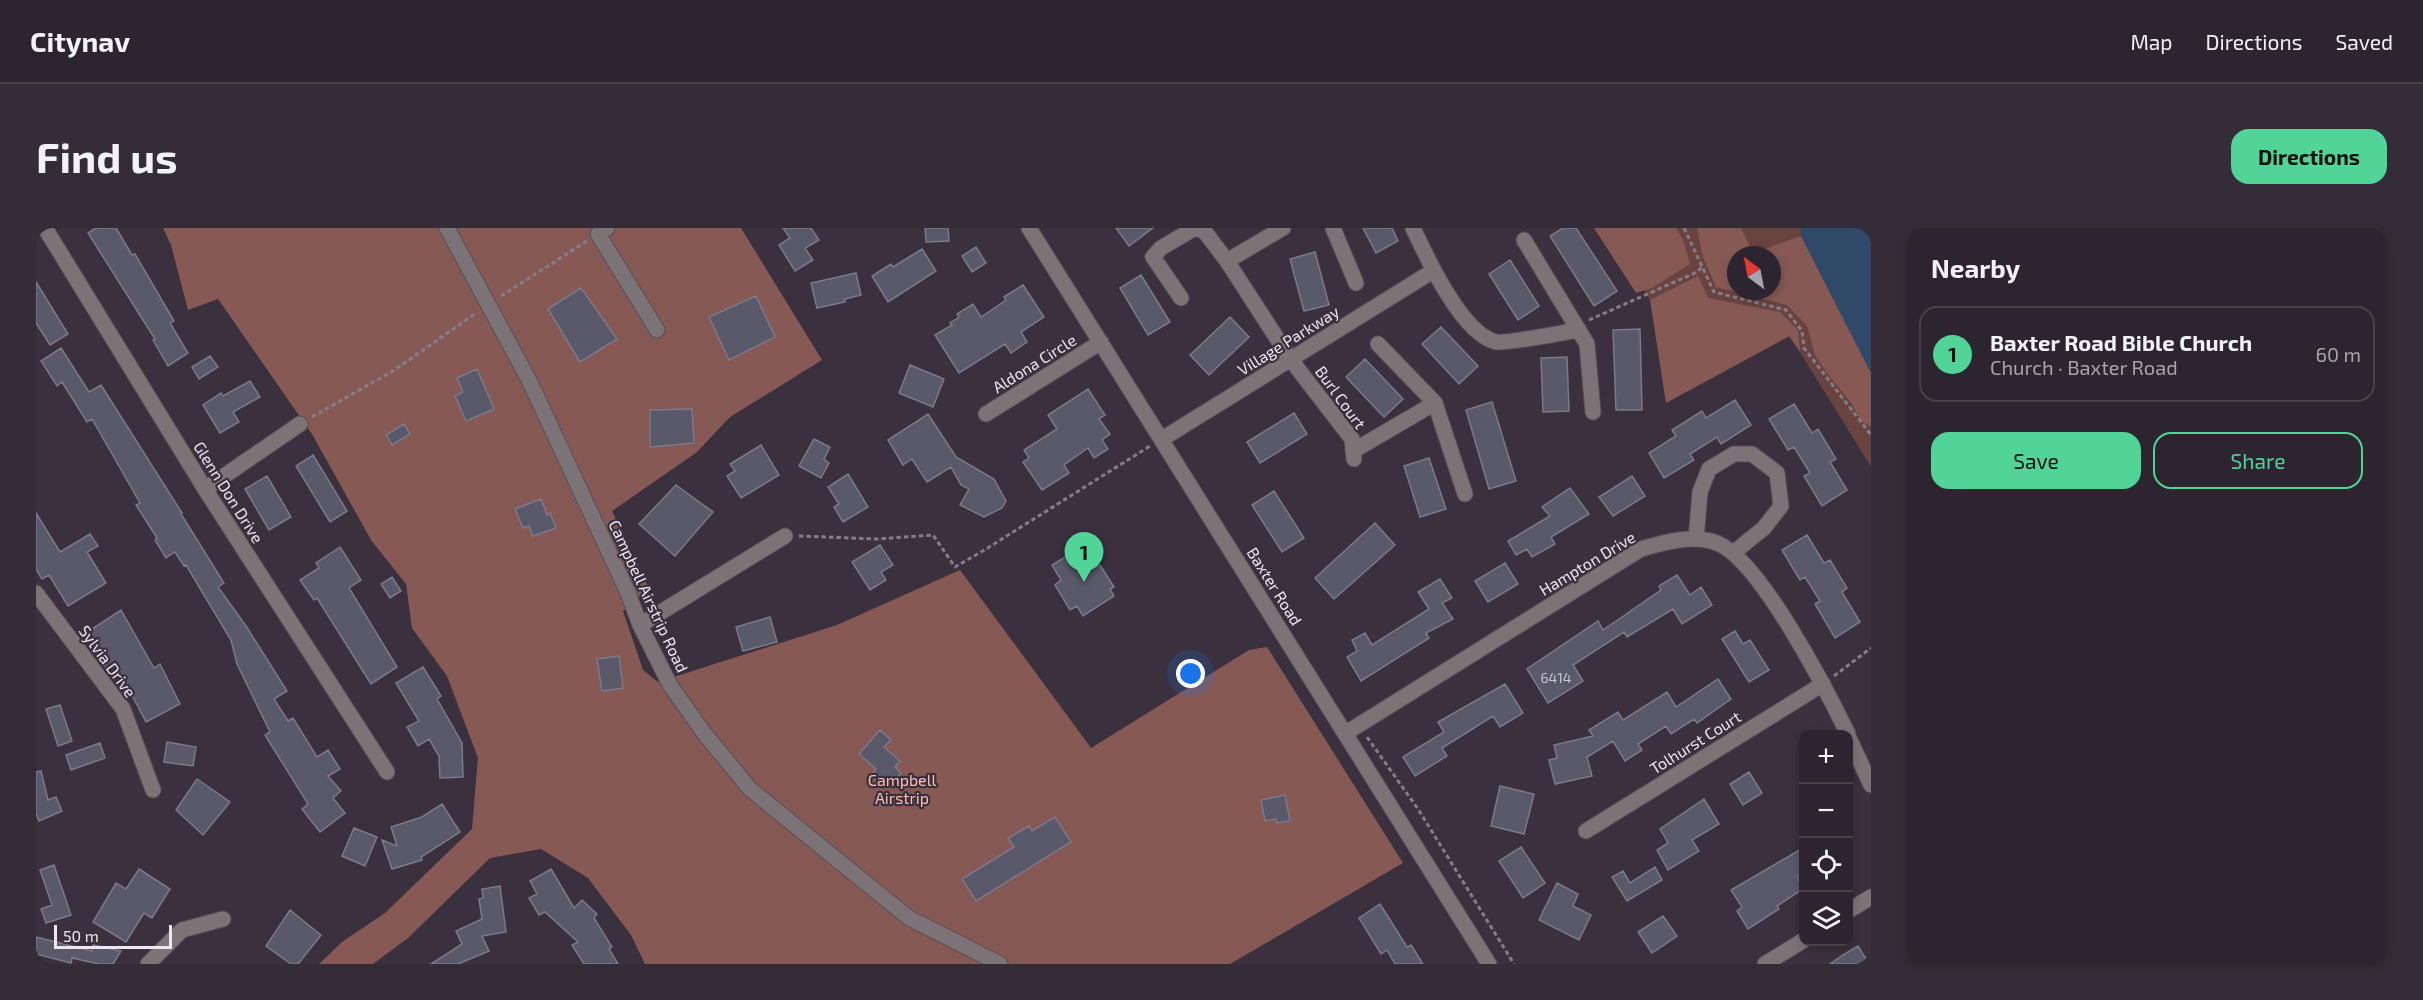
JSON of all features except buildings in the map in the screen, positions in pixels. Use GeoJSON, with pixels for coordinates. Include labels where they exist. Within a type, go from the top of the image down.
{"type":"FeatureCollection","features":[{"type":"Feature","properties":{"kind":"street","name":"Glenn Don Drive"},"geometry":{"type":"LineString","coordinates":[[45,228],[205,489],[387,772]]}},
{"type":"Feature","properties":{"kind":"street","name":"Campbell Airstrip Road"},"geometry":{"type":"LineString","coordinates":[[447,228],[531,382],[628,593],[640,625],[670,685],[704,733],[750,789],[909,918],[1000,964]]}},
{"type":"Feature","properties":{"kind":"street","name":"Baxter Road"},"geometry":{"type":"LineString","coordinates":[[1029,228],[1489,964]]}},
{"type":"Feature","properties":{"kind":"street"},"geometry":{"type":"LineString","coordinates":[[1181,298],[1154,257],[1161,248],[1196,228]]}},
{"type":"Feature","properties":{"kind":"street","name":"Burl Court"},"geometry":{"type":"LineString","coordinates":[[1196,228],[1205,232],[1227,261],[1291,360],[1352,439],[1353,455],[1435,403]]}},
{"type":"Feature","properties":{"kind":"street"},"geometry":{"type":"LineString","coordinates":[[1227,261],[1283,228]]}},
{"type":"Feature","properties":{"kind":"street"},"geometry":{"type":"LineString","coordinates":[[1333,228],[1356,283]]}},
{"type":"Feature","properties":{"kind":"street"},"geometry":{"type":"LineString","coordinates":[[1413,228],[1433,272],[1461,314],[1480,332],[1497,342],[1579,330]]}},
{"type":"Feature","properties":{"kind":"street"},"geometry":{"type":"LineString","coordinates":[[602,231],[657,330]]}},
{"type":"Feature","properties":{"kind":"street"},"geometry":{"type":"LineString","coordinates":[[1524,240],[1587,344],[1593,412]]}},
{"type":"Feature","properties":{"kind":"street","name":"Village Parkway"},"geometry":{"type":"LineString","coordinates":[[1162,439],[1433,272]]}},
{"type":"Feature","properties":{"kind":"street","name":"Aldona Circle"},"geometry":{"type":"LineString","coordinates":[[986,414],[1101,342]]}},
{"type":"Feature","properties":{"kind":"street"},"geometry":{"type":"LineString","coordinates":[[1378,344],[1435,403],[1465,494]]}},
{"type":"Feature","properties":{"kind":"street"},"geometry":{"type":"LineString","coordinates":[[205,489],[300,424]]}},
{"type":"Feature","properties":{"kind":"street"},"geometry":{"type":"LineString","coordinates":[[1696,538],[1700,492],[1709,470],[1734,454],[1752,454],[1777,473],[1781,506],[1764,528],[1733,553]]}},
{"type":"Feature","properties":{"kind":"street"},"geometry":{"type":"LineString","coordinates":[[640,625],[785,536]]}},
{"type":"Feature","properties":{"kind":"street","name":"Hampton Drive"},"geometry":{"type":"LineString","coordinates":[[1346,733],[1641,549],[1666,542],[1696,538],[1718,543],[1733,553],[1756,575],[1823,684],[1846,730]]}},
{"type":"Feature","properties":{"kind":"street","name":"Sylvia Drive"},"geometry":{"type":"LineString","coordinates":[[36,593],[123,709],[153,790]]}},
{"type":"Feature","properties":{"kind":"street","name":"Tolhurst Court"},"geometry":{"type":"LineString","coordinates":[[1586,831],[1823,684]]}},
{"type":"Feature","properties":{"kind":"street","name":"Hampton Drive"},"geometry":{"type":"LineString","coordinates":[[1853,746],[1871,785]]}},
{"type":"Feature","properties":{"kind":"street"},"geometry":{"type":"LineString","coordinates":[[1853,908],[1871,897]]}},
{"type":"Feature","properties":{"kind":"street"},"geometry":{"type":"LineString","coordinates":[[148,964],[182,930],[223,919]]}},
{"type":"Feature","properties":{"kind":"street"},"geometry":{"type":"LineString","coordinates":[[1765,964],[1799,943]]}},
{"type":"Feature","properties":{"kind":"path"},"geometry":{"type":"LineString","coordinates":[[1684,228],[1714,292],[1786,310],[1802,331],[1804,348],[1871,435]]}},
{"type":"Feature","properties":{"kind":"path"},"geometry":{"type":"LineString","coordinates":[[300,424],[393,371],[489,304],[602,231]]}},
{"type":"Feature","properties":{"kind":"path"},"geometry":{"type":"LineString","coordinates":[[1579,330],[1588,321],[1697,272],[1703,267]]}},
{"type":"Feature","properties":{"kind":"path"},"geometry":{"type":"LineString","coordinates":[[785,536],[877,539],[933,535],[955,567],[1162,439]]}},
{"type":"Feature","properties":{"kind":"path"},"geometry":{"type":"LineString","coordinates":[[1823,684],[1871,648]]}},
{"type":"Feature","properties":{"kind":"shaded area"},"geometry":{"type":"Polygon","coordinates":[[[1608,228],[1871,228],[1871,467],[1790,336],[1666,403],[1652,304],[1608,228]]]}},
{"type":"Feature","properties":{"kind":"green space","name":"Campbell Airstrip"},"geometry":{"type":"Polygon","coordinates":[[[163,228],[741,228],[822,360],[730,417],[697,452],[612,511],[649,589],[623,611],[643,670],[658,682],[837,625],[960,570],[1091,748],[1249,650],[1267,647],[1403,863],[1230,964],[645,964],[631,935],[588,878],[541,849],[490,858],[408,938],[373,964],[319,964],[342,942],[385,913],[472,829],[478,758],[447,676],[412,628],[406,584],[371,540],[312,434],[218,299],[188,310],[171,245],[163,228]]]}},
{"type":"Feature","properties":{"kind":"green space"},"geometry":{"type":"Polygon","coordinates":[[[1594,228],[1676,228],[1683,240],[1690,264],[1652,288],[1636,293],[1594,228]]]}},
{"type":"Feature","properties":{"kind":"green space"},"geometry":{"type":"Polygon","coordinates":[[[1697,228],[1741,228],[1750,246],[1727,246],[1727,290],[1716,287],[1703,257],[1697,228]]]}},
{"type":"Feature","properties":{"kind":"green space"},"geometry":{"type":"Polygon","coordinates":[[[1801,236],[1871,373],[1871,427],[1861,421],[1852,404],[1826,372],[1815,355],[1807,326],[1787,305],[1767,300],[1781,300],[1781,246],[1773,246],[1801,236]]]}},
{"type":"Feature","properties":{"kind":"green space"},"geometry":{"type":"Polygon","coordinates":[[[1698,276],[1708,298],[1780,312],[1798,330],[1800,352],[1789,336],[1666,403],[1650,300],[1698,276]]]}},
{"type":"Feature","properties":{"kind":"water"},"geometry":{"type":"Polygon","coordinates":[[[1801,228],[1871,228],[1871,373],[1801,236],[1801,228]]]}},
{"type":"Feature","properties":{"kind":"place","name":"Baxter Road Bible Church"},"geometry":{"type":"Point","coordinates":[1084,582]}}]}
